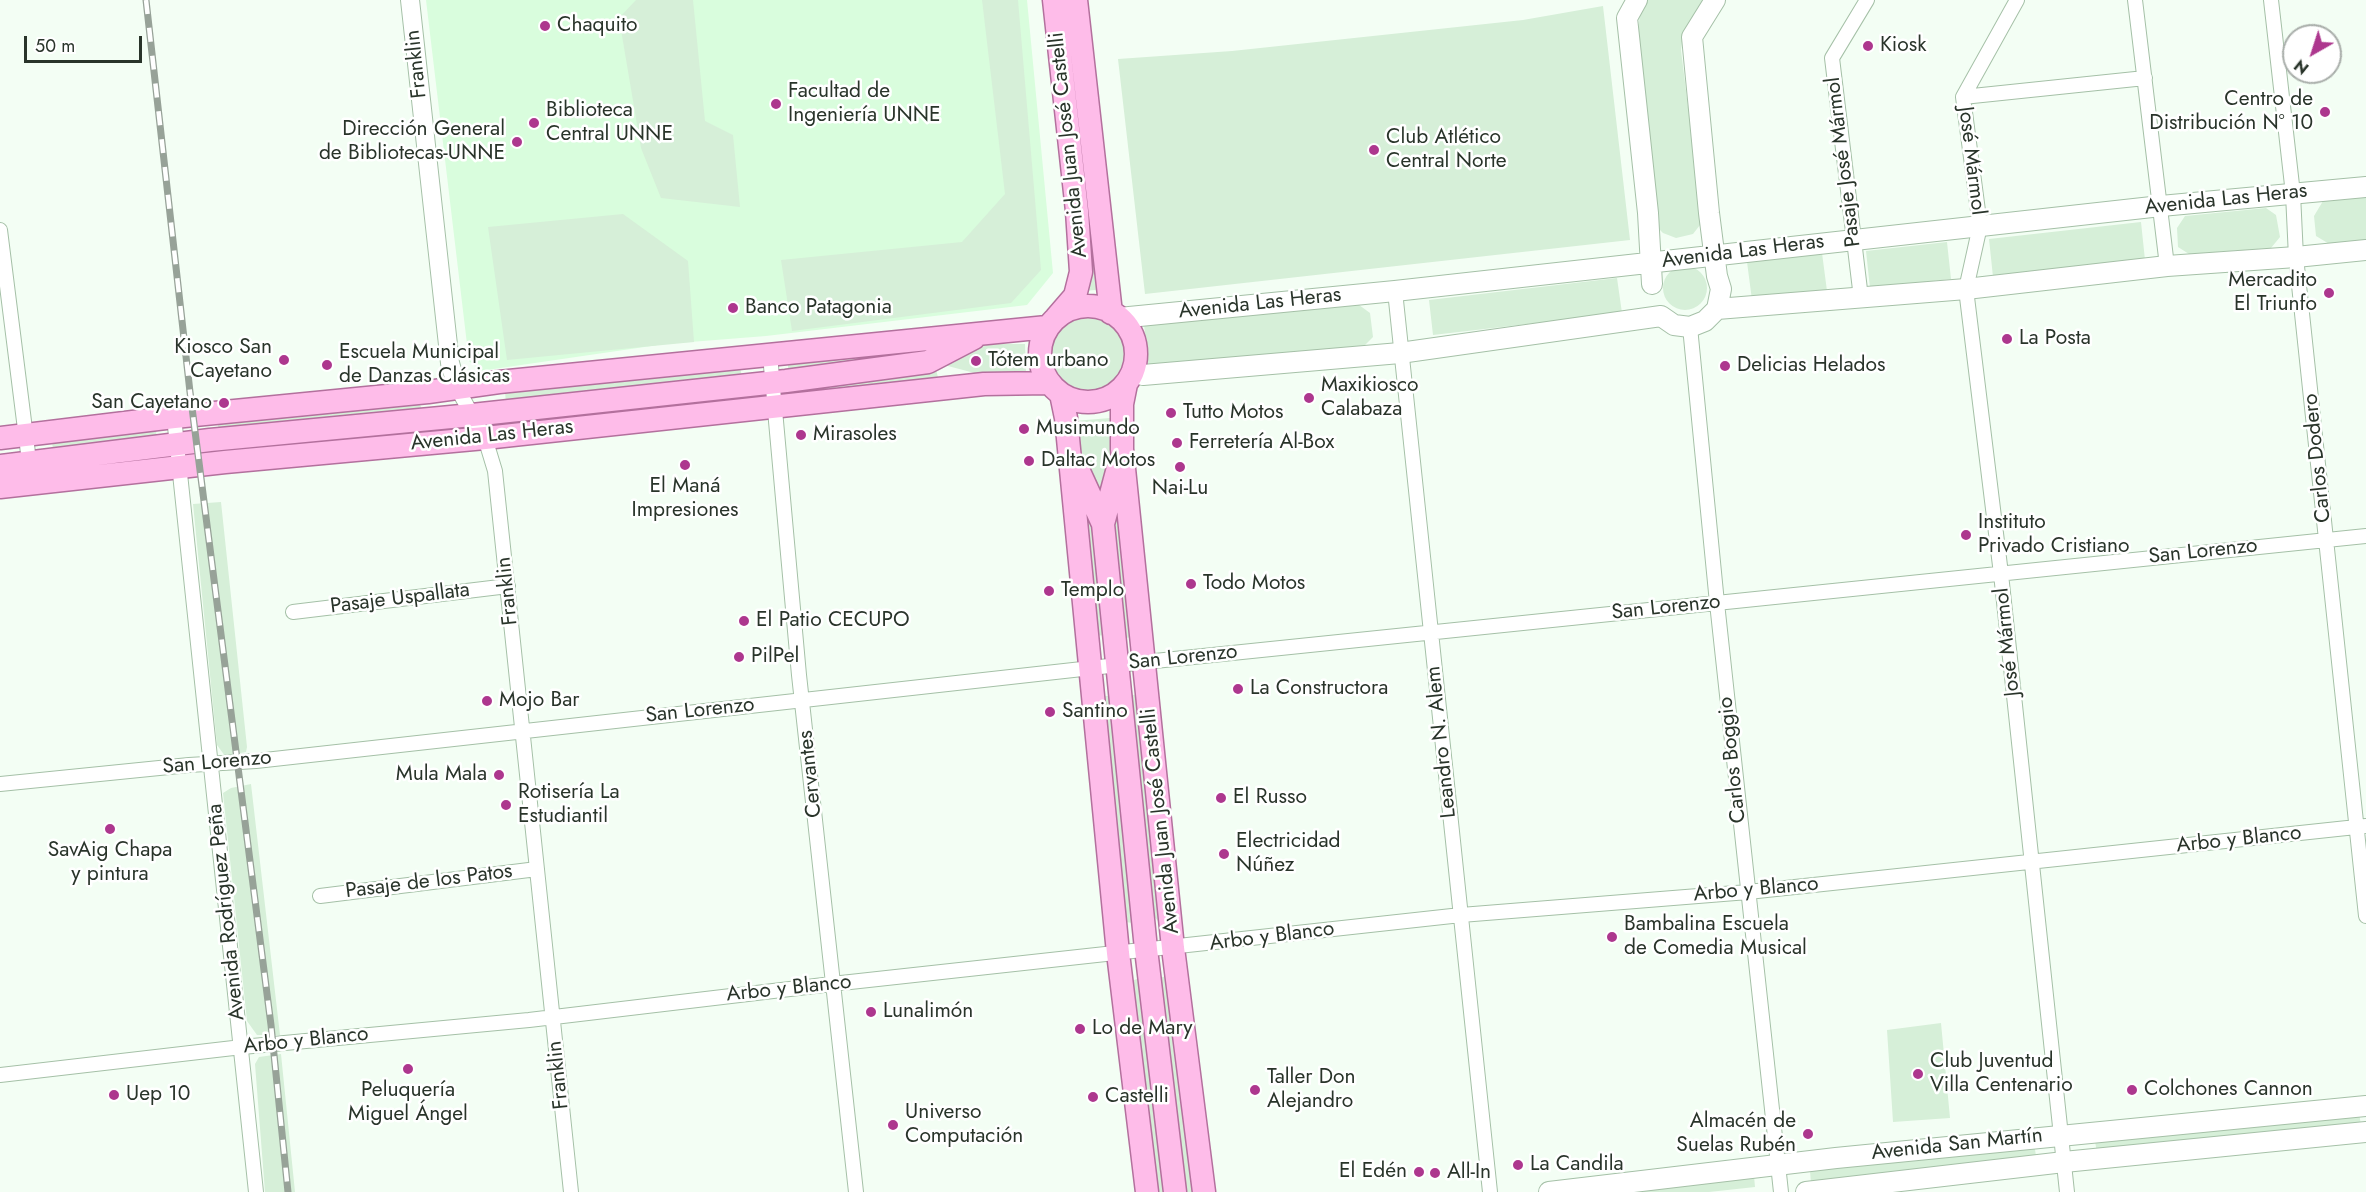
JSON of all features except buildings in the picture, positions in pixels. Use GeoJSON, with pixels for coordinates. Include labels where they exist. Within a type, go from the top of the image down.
{"type":"FeatureCollection","features":[{"type":"Feature","properties":{"kind":"main road","name":"Avenida Juan José Castelli"},"geometry":{"type":"LineString","coordinates":[[1052,322],[1075,296],[1081,272],[1077,211],[1054,0]]}},
{"type":"Feature","properties":{"kind":"main road","name":"Avenida Juan José Castelli"},"geometry":{"type":"LineString","coordinates":[[1076,0],[1115,315]]}},
{"type":"Feature","properties":{"kind":"main road"},"geometry":{"type":"LineString","coordinates":[[1637,0],[1627,18],[1648,213],[1653,304],[1661,316],[1674,325],[1861,298],[1966,289],[2167,266],[2366,250]]}},
{"type":"Feature","properties":{"kind":"main road"},"geometry":{"type":"LineString","coordinates":[[1704,319],[1721,289],[1717,276],[1709,213],[1692,37],[1715,0]]}},
{"type":"Feature","properties":{"kind":"main road","name":"Avenida Las Heras"},"geometry":{"type":"LineString","coordinates":[[1115,315],[1395,291],[2161,206],[2366,186]]}},
{"type":"Feature","properties":{"kind":"main road"},"geometry":{"type":"LineString","coordinates":[[1692,257],[1707,264],[1717,276]]}},
{"type":"Feature","properties":{"kind":"main road"},"geometry":{"type":"LineString","coordinates":[[1652,284],[1659,270],[1671,260]]}},
{"type":"Feature","properties":{"kind":"main road"},"geometry":{"type":"LineString","coordinates":[[1083,306],[1098,307],[1115,315],[1133,338],[1135,361],[1129,378],[1112,396],[1096,402],[1077,401],[1055,388],[1042,370],[1040,356],[1041,341],[1052,322],[1068,310],[1083,306]]}},
{"type":"Feature","properties":{"kind":"main road"},"geometry":{"type":"LineString","coordinates":[[1129,378],[1400,353],[1661,316]]}},
{"type":"Feature","properties":{"kind":"main road","name":"Avenida Las Heras"},"geometry":{"type":"LineString","coordinates":[[0,438],[174,417],[983,333],[1052,322]]}},
{"type":"Feature","properties":{"kind":"main road","name":"Avenida Las Heras"},"geometry":{"type":"LineString","coordinates":[[0,487],[30,473],[176,445],[472,416],[772,383],[928,363],[983,333]]}},
{"type":"Feature","properties":{"kind":"main road","name":"Avenida Las Heras"},"geometry":{"type":"LineString","coordinates":[[928,363],[984,384]]}},
{"type":"Feature","properties":{"kind":"main road","name":"Avenida Juan José Castelli"},"geometry":{"type":"LineString","coordinates":[[1129,378],[1122,404],[1122,449],[1173,948],[1204,1192]]}},
{"type":"Feature","properties":{"kind":"main road","name":"Avenida Las Heras"},"geometry":{"type":"LineString","coordinates":[[0,465],[30,473],[179,468],[485,438],[984,384],[1055,388]]}},
{"type":"Feature","properties":{"kind":"main road","name":"Avenida Juan José Castelli"},"geometry":{"type":"LineString","coordinates":[[1055,388],[1069,451],[1118,954],[1147,1192]]}},
{"type":"Feature","properties":{"kind":"main road","name":"Avenida Juan José Castelli"},"geometry":{"type":"LineString","coordinates":[[1122,449],[1104,524],[1146,950],[1175,1192]]}},
{"type":"Feature","properties":{"kind":"main road","name":"Avenida Juan José Castelli"},"geometry":{"type":"LineString","coordinates":[[1069,451],[1104,524]]}},
{"type":"Feature","properties":{"kind":"main road","name":"Avenida San Martín"},"geometry":{"type":"LineString","coordinates":[[1549,1192],[1777,1164],[2061,1134],[2366,1106]]}},
{"type":"Feature","properties":{"kind":"main road","name":"Avenida San Martín"},"geometry":{"type":"LineString","coordinates":[[1806,1192],[2064,1162],[2366,1132]]}},
{"type":"Feature","properties":{"kind":"street","name":"Franklin"},"geometry":{"type":"LineString","coordinates":[[410,0],[450,363],[457,388],[485,438],[495,471],[571,1192]]}},
{"type":"Feature","properties":{"kind":"street","name":"Pasaje José Mármol"},"geometry":{"type":"LineString","coordinates":[[1861,298],[1832,58],[1867,0]]}},
{"type":"Feature","properties":{"kind":"street","name":"José Mármol"},"geometry":{"type":"LineString","coordinates":[[2017,0],[1963,98],[1980,226],[1966,289],[2001,574],[2067,1192]]}},
{"type":"Feature","properties":{"kind":"street"},"geometry":{"type":"LineString","coordinates":[[2135,0],[2167,266]]}},
{"type":"Feature","properties":{"kind":"street","name":"Carlos Dodero"},"geometry":{"type":"LineString","coordinates":[[2271,0],[2294,194],[2296,257],[2361,826],[2366,916]]}},
{"type":"Feature","properties":{"kind":"street"},"geometry":{"type":"LineString","coordinates":[[1963,98],[2145,78]]}},
{"type":"Feature","properties":{"kind":"street"},"geometry":{"type":"LineString","coordinates":[[0,230],[30,473]]}},
{"type":"Feature","properties":{"kind":"street","name":"Leandro N. Alem"},"geometry":{"type":"LineString","coordinates":[[1395,291],[1429,633],[1490,1192]]}},
{"type":"Feature","properties":{"kind":"street","name":"Carlos Boggio"},"geometry":{"type":"LineString","coordinates":[[1704,319],[1717,603],[1781,1192]]}},
{"type":"Feature","properties":{"kind":"street","name":"Cervantes"},"geometry":{"type":"LineString","coordinates":[[770,355],[832,984],[856,1192]]}},
{"type":"Feature","properties":{"kind":"street","name":"Avenida Rodríguez Peña"},"geometry":{"type":"LineString","coordinates":[[174,417],[256,1192]]}},
{"type":"Feature","properties":{"kind":"street","name":"San Lorenzo"},"geometry":{"type":"LineString","coordinates":[[0,784],[189,765],[211,765],[1145,662],[2366,536]]}},
{"type":"Feature","properties":{"kind":"street","name":"Pasaje Uspallata"},"geometry":{"type":"LineString","coordinates":[[293,612],[508,586]]}},
{"type":"Feature","properties":{"kind":"street","name":"Arbo y Blanco"},"geometry":{"type":"LineString","coordinates":[[0,1075],[1461,915],[1748,892],[2361,826]]}},
{"type":"Feature","properties":{"kind":"street","name":"Pasaje de los Patos"},"geometry":{"type":"LineString","coordinates":[[320,896],[537,869]]}},
{"type":"Feature","properties":{"kind":"shaded area"},"geometry":{"type":"Polygon","coordinates":[[[426,0],[1027,0],[1053,273],[1027,305],[766,336],[665,344],[480,371],[469,361],[426,0]]]}},
{"type":"Feature","properties":{"kind":"shaded area"},"geometry":{"type":"Polygon","coordinates":[[[636,0],[693,0],[705,121],[733,135],[740,207],[661,198],[641,148],[619,18],[636,0]]]}},
{"type":"Feature","properties":{"kind":"shaded area"},"geometry":{"type":"Polygon","coordinates":[[[982,0],[1018,0],[1041,270],[1011,303],[792,331],[781,260],[962,242],[1005,194],[982,0]]]}},
{"type":"Feature","properties":{"kind":"shaded area"},"geometry":{"type":"Polygon","coordinates":[[[1646,0],[1703,0],[1683,33],[1681,50],[1701,213],[1700,225],[1693,234],[1676,238],[1663,233],[1656,226],[1638,35],[1640,10],[1646,0]]]}},
{"type":"Feature","properties":{"kind":"shaded area","name":"Club Atlético Central Norte"},"geometry":{"type":"Polygon","coordinates":[[[1603,6],[1630,240],[1145,294],[1118,59],[1232,51],[1523,20],[1603,6]]]}},
{"type":"Feature","properties":{"kind":"shaded area"},"geometry":{"type":"Polygon","coordinates":[[[1083,181],[1103,292],[1084,291],[1083,181]]]}},
{"type":"Feature","properties":{"kind":"shaded area"},"geometry":{"type":"Polygon","coordinates":[[[2366,196],[2366,241],[2331,245],[2316,236],[2314,216],[2323,201],[2366,196]]]}},
{"type":"Feature","properties":{"kind":"shaded area"},"geometry":{"type":"Polygon","coordinates":[[[2266,208],[2276,215],[2280,237],[2271,248],[2189,254],[2178,247],[2177,228],[2185,216],[2266,208]]]}},
{"type":"Feature","properties":{"kind":"shaded area"},"geometry":{"type":"Polygon","coordinates":[[[623,214],[688,261],[694,342],[507,360],[488,227],[623,214]]]}},
{"type":"Feature","properties":{"kind":"shaded area"},"geometry":{"type":"Polygon","coordinates":[[[2141,222],[2145,260],[1993,277],[1989,239],[2141,222]]]}},
{"type":"Feature","properties":{"kind":"shaded area"},"geometry":{"type":"Polygon","coordinates":[[[1947,242],[1951,279],[1870,288],[1866,251],[1947,242]]]}},
{"type":"Feature","properties":{"kind":"shaded area"},"geometry":{"type":"Polygon","coordinates":[[[1822,253],[1827,291],[1752,300],[1747,262],[1822,253]]]}},
{"type":"Feature","properties":{"kind":"shaded area"},"geometry":{"type":"Polygon","coordinates":[[[1685,266],[1700,273],[1707,288],[1700,303],[1685,310],[1670,303],[1663,288],[1670,273],[1685,266]]]}},
{"type":"Feature","properties":{"kind":"shaded area"},"geometry":{"type":"Polygon","coordinates":[[[1617,278],[1622,313],[1433,335],[1429,300],[1617,278]]]}},
{"type":"Feature","properties":{"kind":"shaded area"},"geometry":{"type":"Polygon","coordinates":[[[1355,302],[1370,313],[1373,337],[1363,347],[1148,367],[1144,324],[1355,302]]]}},
{"type":"Feature","properties":{"kind":"shaded area"},"geometry":{"type":"Polygon","coordinates":[[[1088,312],[1104,315],[1118,324],[1127,338],[1130,354],[1127,370],[1118,384],[1104,393],[1088,396],[1072,393],[1058,384],[1049,370],[1046,354],[1049,338],[1058,324],[1072,315],[1088,312]]]}},
{"type":"Feature","properties":{"kind":"shaded area"},"geometry":{"type":"Polygon","coordinates":[[[939,344],[938,352],[788,373],[788,361],[939,344]]]}},
{"type":"Feature","properties":{"kind":"shaded area"},"geometry":{"type":"Polygon","coordinates":[[[989,344],[1025,344],[1026,372],[986,376],[944,365],[989,344]]]}},
{"type":"Feature","properties":{"kind":"shaded area"},"geometry":{"type":"Polygon","coordinates":[[[740,367],[742,377],[506,403],[505,392],[740,367]]]}},
{"type":"Feature","properties":{"kind":"shaded area"},"geometry":{"type":"Polygon","coordinates":[[[936,370],[938,377],[792,396],[791,385],[936,370]]]}},
{"type":"Feature","properties":{"kind":"shaded area"},"geometry":{"type":"Polygon","coordinates":[[[744,389],[744,399],[514,428],[513,417],[744,389]]]}},
{"type":"Feature","properties":{"kind":"shaded area"},"geometry":{"type":"Polygon","coordinates":[[[419,401],[422,410],[219,430],[217,422],[419,401]]]}},
{"type":"Feature","properties":{"kind":"shaded area"},"geometry":{"type":"Polygon","coordinates":[[[1110,418],[1113,455],[1100,505],[1078,459],[1074,421],[1110,418]]]}},
{"type":"Feature","properties":{"kind":"shaded area"},"geometry":{"type":"Polygon","coordinates":[[[156,430],[157,441],[53,451],[52,441],[156,430]]]}},
{"type":"Feature","properties":{"kind":"shaded area"},"geometry":{"type":"Polygon","coordinates":[[[1120,481],[1131,637],[1127,638],[1122,635],[1109,513],[1120,481]]]}},
{"type":"Feature","properties":{"kind":"shaded area"},"geometry":{"type":"Polygon","coordinates":[[[1079,490],[1097,524],[1106,635],[1093,636],[1079,490]]]}},
{"type":"Feature","properties":{"kind":"shaded area"},"geometry":{"type":"Polygon","coordinates":[[[221,502],[247,747],[246,752],[225,756],[217,745],[193,504],[221,502]]]}},
{"type":"Feature","properties":{"kind":"shaded area"},"geometry":{"type":"Polygon","coordinates":[[[1139,694],[1163,920],[1158,921],[1153,915],[1130,699],[1133,695],[1139,694]]]}},
{"type":"Feature","properties":{"kind":"shaded area"},"geometry":{"type":"Polygon","coordinates":[[[1102,696],[1109,696],[1132,923],[1126,922],[1123,918],[1102,696]]]}},
{"type":"Feature","properties":{"kind":"shaded area"},"geometry":{"type":"Polygon","coordinates":[[[251,784],[280,1035],[257,1035],[247,1021],[223,793],[231,788],[251,784]]]}},
{"type":"Feature","properties":{"kind":"shaded area"},"geometry":{"type":"Polygon","coordinates":[[[1169,976],[1196,1192],[1183,1192],[1159,981],[1162,977],[1169,976]]]}},
{"type":"Feature","properties":{"kind":"shaded area"},"geometry":{"type":"Polygon","coordinates":[[[1140,978],[1166,1192],[1153,1192],[1130,984],[1140,978]]]}},
{"type":"Feature","properties":{"kind":"shaded area","name":"Club Juventud Villa Centenario"},"geometry":{"type":"Polygon","coordinates":[[[1941,1023],[1950,1118],[1893,1122],[1887,1030],[1941,1023]]]}},
{"type":"Feature","properties":{"kind":"shaded area"},"geometry":{"type":"Polygon","coordinates":[[[281,1054],[295,1192],[265,1192],[255,1064],[259,1057],[281,1054]]]}},
{"type":"Feature","properties":{"kind":"shaded area"},"geometry":{"type":"Polygon","coordinates":[[[2359,1113],[2361,1125],[2097,1153],[2095,1141],[2359,1113]]]}},
{"type":"Feature","properties":{"kind":"shaded area"},"geometry":{"type":"Polygon","coordinates":[[[2034,1143],[2036,1156],[1811,1183],[1810,1171],[2034,1143]]]}},
{"type":"Feature","properties":{"kind":"shaded area"},"geometry":{"type":"Polygon","coordinates":[[[1754,1176],[1755,1187],[1709,1192],[1613,1192],[1754,1176]]]}},
{"type":"Feature","properties":{"kind":"railway"},"geometry":{"type":"LineString","coordinates":[[146,0],[190,392],[271,1025],[288,1192]]}},
{"type":"Feature","properties":{"kind":"place","name":"Chaquito"},"geometry":{"type":"Point","coordinates":[545,26]}},
{"type":"Feature","properties":{"kind":"place","name":"Kiosk"},"geometry":{"type":"Point","coordinates":[1868,46]}},
{"type":"Feature","properties":{"kind":"place","name":"Facultad de Ingeniería UNNE"},"geometry":{"type":"Point","coordinates":[776,104]}},
{"type":"Feature","properties":{"kind":"place","name":"Centro de Distribución Nº 10"},"geometry":{"type":"Point","coordinates":[2325,112]}},
{"type":"Feature","properties":{"kind":"place","name":"Biblioteca Central UNNE"},"geometry":{"type":"Point","coordinates":[534,123]}},
{"type":"Feature","properties":{"kind":"place","name":"Dirección General de Bibliotecas-UNNE"},"geometry":{"type":"Point","coordinates":[517,142]}},
{"type":"Feature","properties":{"kind":"place","name":"Club Atlético Central Norte"},"geometry":{"type":"Point","coordinates":[1374,150]}},
{"type":"Feature","properties":{"kind":"place","name":"Mercadito El Triunfo"},"geometry":{"type":"Point","coordinates":[2329,293]}},
{"type":"Feature","properties":{"kind":"place","name":"Banco Patagonia"},"geometry":{"type":"Point","coordinates":[733,308]}},
{"type":"Feature","properties":{"kind":"place","name":"La Posta"},"geometry":{"type":"Point","coordinates":[2007,339]}},
{"type":"Feature","properties":{"kind":"place","name":"Kiosco San Cayetano"},"geometry":{"type":"Point","coordinates":[284,360]}},
{"type":"Feature","properties":{"kind":"place","name":"Tótem urbano"},"geometry":{"type":"Point","coordinates":[976,361]}},
{"type":"Feature","properties":{"kind":"place","name":"Escuela Municipal de Danzas Clásicas"},"geometry":{"type":"Point","coordinates":[327,365]}},
{"type":"Feature","properties":{"kind":"place","name":"Delicias Helados"},"geometry":{"type":"Point","coordinates":[1725,366]}},
{"type":"Feature","properties":{"kind":"place","name":"Maxikiosco Calabaza"},"geometry":{"type":"Point","coordinates":[1309,398]}},
{"type":"Feature","properties":{"kind":"place","name":"San Cayetano"},"geometry":{"type":"Point","coordinates":[224,403]}},
{"type":"Feature","properties":{"kind":"place","name":"Tutto Motos"},"geometry":{"type":"Point","coordinates":[1171,413]}},
{"type":"Feature","properties":{"kind":"place","name":"Musimundo"},"geometry":{"type":"Point","coordinates":[1024,429]}},
{"type":"Feature","properties":{"kind":"place","name":"Mirasoles"},"geometry":{"type":"Point","coordinates":[801,435]}},
{"type":"Feature","properties":{"kind":"place","name":"Ferretería Al-Box"},"geometry":{"type":"Point","coordinates":[1177,443]}},
{"type":"Feature","properties":{"kind":"place","name":"Daltac Motos"},"geometry":{"type":"Point","coordinates":[1029,461]}},
{"type":"Feature","properties":{"kind":"place","name":"El Maná Impresiones"},"geometry":{"type":"Point","coordinates":[685,465]}},
{"type":"Feature","properties":{"kind":"place","name":"Nai-Lu"},"geometry":{"type":"Point","coordinates":[1180,467]}},
{"type":"Feature","properties":{"kind":"place","name":"Instituto Privado Cristiano"},"geometry":{"type":"Point","coordinates":[1966,535]}},
{"type":"Feature","properties":{"kind":"place","name":"Todo Motos"},"geometry":{"type":"Point","coordinates":[1191,584]}},
{"type":"Feature","properties":{"kind":"place","name":"Templo"},"geometry":{"type":"Point","coordinates":[1049,591]}},
{"type":"Feature","properties":{"kind":"place","name":"El Patio CECUPO"},"geometry":{"type":"Point","coordinates":[744,621]}},
{"type":"Feature","properties":{"kind":"place","name":"PilPel"},"geometry":{"type":"Point","coordinates":[739,657]}},
{"type":"Feature","properties":{"kind":"place","name":"La Constructora"},"geometry":{"type":"Point","coordinates":[1238,689]}},
{"type":"Feature","properties":{"kind":"place","name":"Mojo Bar"},"geometry":{"type":"Point","coordinates":[487,701]}},
{"type":"Feature","properties":{"kind":"place","name":"Santino"},"geometry":{"type":"Point","coordinates":[1050,712]}},
{"type":"Feature","properties":{"kind":"place","name":"Mula Mala"},"geometry":{"type":"Point","coordinates":[499,775]}},
{"type":"Feature","properties":{"kind":"place","name":"El Russo"},"geometry":{"type":"Point","coordinates":[1221,798]}},
{"type":"Feature","properties":{"kind":"place","name":"Rotisería La Estudiantil"},"geometry":{"type":"Point","coordinates":[506,805]}},
{"type":"Feature","properties":{"kind":"place","name":"SavAig Chapa y pintura"},"geometry":{"type":"Point","coordinates":[110,829]}},
{"type":"Feature","properties":{"kind":"place","name":"Electricidad Núñez"},"geometry":{"type":"Point","coordinates":[1224,854]}},
{"type":"Feature","properties":{"kind":"place","name":"Bambalina Escuela de Comedia Musical"},"geometry":{"type":"Point","coordinates":[1612,937]}},
{"type":"Feature","properties":{"kind":"place","name":"Lunalimón"},"geometry":{"type":"Point","coordinates":[871,1012]}},
{"type":"Feature","properties":{"kind":"place","name":"Lo de Mary"},"geometry":{"type":"Point","coordinates":[1080,1029]}},
{"type":"Feature","properties":{"kind":"place","name":"Peluquería Miguel Ángel"},"geometry":{"type":"Point","coordinates":[408,1069]}},
{"type":"Feature","properties":{"kind":"place","name":"Club Juventud Villa Centenario"},"geometry":{"type":"Point","coordinates":[1918,1074]}},
{"type":"Feature","properties":{"kind":"place","name":"Taller Don Alejandro"},"geometry":{"type":"Point","coordinates":[1255,1090]}},
{"type":"Feature","properties":{"kind":"place","name":"Colchones Cannon"},"geometry":{"type":"Point","coordinates":[2132,1090]}},
{"type":"Feature","properties":{"kind":"place","name":"Uep 10"},"geometry":{"type":"Point","coordinates":[114,1095]}},
{"type":"Feature","properties":{"kind":"place","name":"Castelli"},"geometry":{"type":"Point","coordinates":[1093,1097]}},
{"type":"Feature","properties":{"kind":"place","name":"Universo Computación"},"geometry":{"type":"Point","coordinates":[893,1125]}},
{"type":"Feature","properties":{"kind":"place","name":"Almacén de Suelas Rubén"},"geometry":{"type":"Point","coordinates":[1808,1134]}},
{"type":"Feature","properties":{"kind":"place","name":"La Candila"},"geometry":{"type":"Point","coordinates":[1518,1165]}},
{"type":"Feature","properties":{"kind":"place","name":"El Edén"},"geometry":{"type":"Point","coordinates":[1419,1172]}},
{"type":"Feature","properties":{"kind":"place","name":"All-In"},"geometry":{"type":"Point","coordinates":[1435,1173]}}]}
